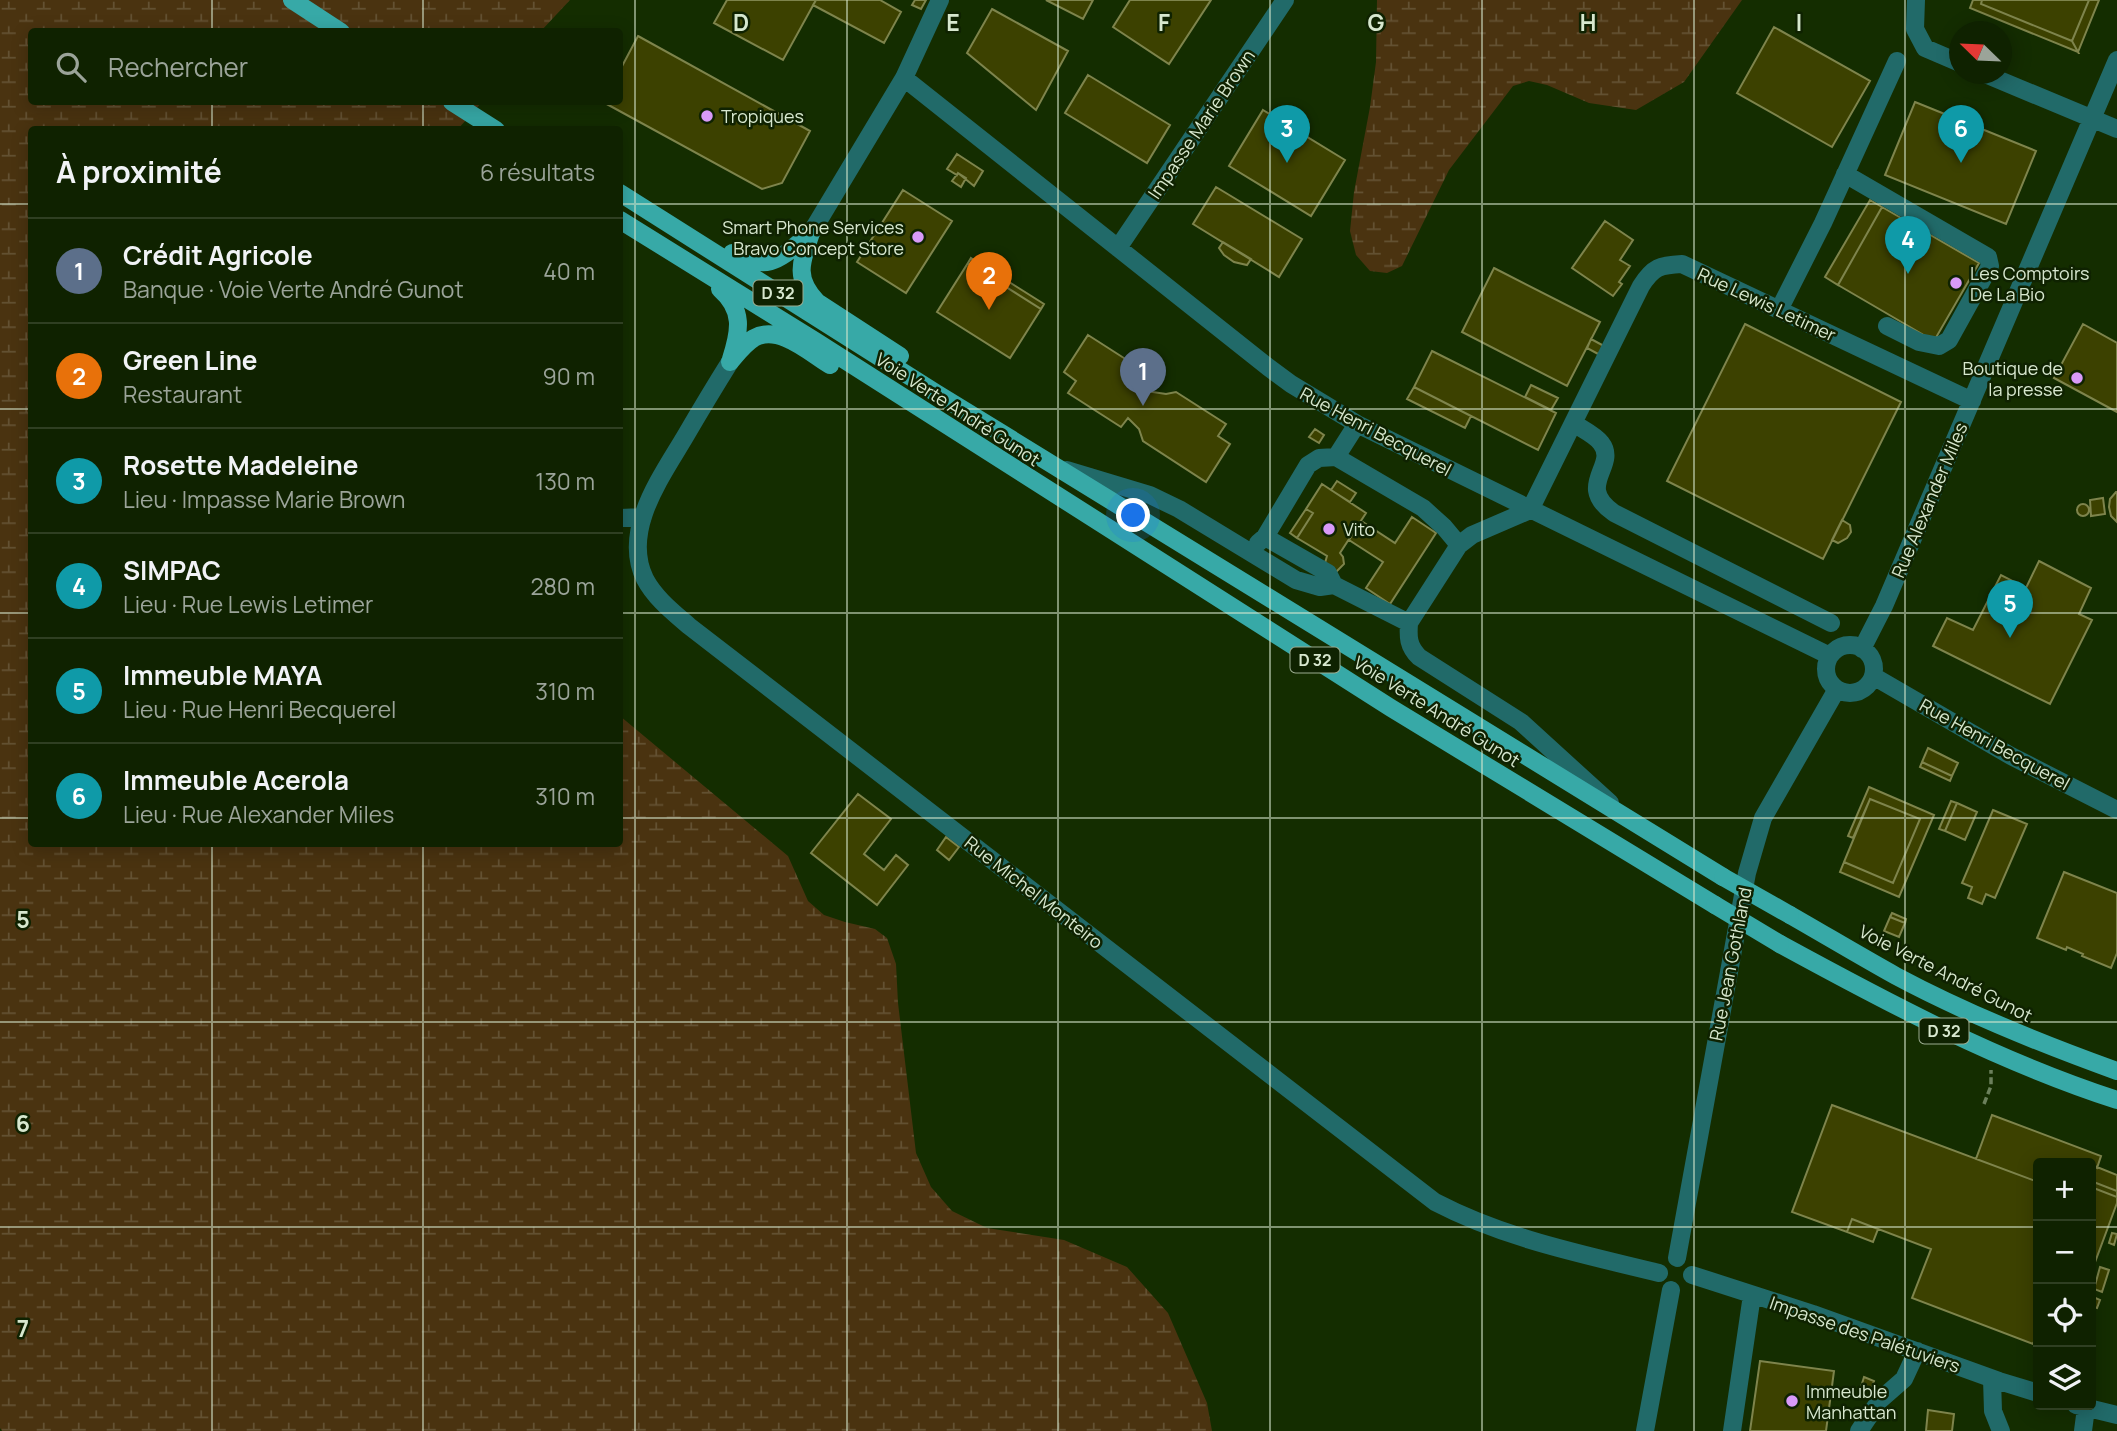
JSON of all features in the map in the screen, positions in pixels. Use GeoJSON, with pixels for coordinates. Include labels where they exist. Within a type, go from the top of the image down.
{"type":"FeatureCollection","features":[{"type":"Feature","properties":{"kind":"main road"},"geometry":{"type":"LineString","coordinates":[[292,0],[335,28]]}},
{"type":"Feature","properties":{"kind":"main road"},"geometry":{"type":"LineString","coordinates":[[457,105],[490,126]]}},
{"type":"Feature","properties":{"kind":"main road","name":"Voie Verte André Gunot"},"geometry":{"type":"LineString","coordinates":[[623,195],[936,393],[1723,877],[1896,976],[2034,1041],[2117,1071]]}},
{"type":"Feature","properties":{"kind":"main road","name":"Voie Verte André Gunot"},"geometry":{"type":"LineString","coordinates":[[623,222],[1391,708],[1780,944],[1901,1009],[1983,1048],[2084,1090],[2117,1100]]}},
{"type":"Feature","properties":{"kind":"main road"},"geometry":{"type":"LineString","coordinates":[[680,230],[703,238],[749,262],[764,263],[786,253],[811,233]]}},
{"type":"Feature","properties":{"kind":"main road"},"geometry":{"type":"LineString","coordinates":[[811,233],[801,269],[808,293],[817,302],[914,366],[925,376],[936,393]]}},
{"type":"Feature","properties":{"kind":"main road"},"geometry":{"type":"LineString","coordinates":[[680,256],[723,291],[734,304],[738,327],[730,362]]}},
{"type":"Feature","properties":{"kind":"main road"},"geometry":{"type":"LineString","coordinates":[[730,362],[754,338],[778,335],[897,406],[918,409]]}},
{"type":"Feature","properties":{"kind":"street"},"geometry":{"type":"LineString","coordinates":[[811,233],[904,79],[940,0]]}},
{"type":"Feature","properties":{"kind":"street","name":"Impasse Marie Brown"},"geometry":{"type":"LineString","coordinates":[[1118,248],[1285,0]]}},
{"type":"Feature","properties":{"kind":"street"},"geometry":{"type":"LineString","coordinates":[[1916,0],[1915,29],[1924,48],[1949,59]]}},
{"type":"Feature","properties":{"kind":"street","name":"Rue Alexander Miles"},"geometry":{"type":"LineString","coordinates":[[1862,649],[1884,606],[2117,60]]}},
{"type":"Feature","properties":{"kind":"street"},"geometry":{"type":"LineString","coordinates":[[1779,310],[1896,61]]}},
{"type":"Feature","properties":{"kind":"street","name":"Rue Henri Becquerel"},"geometry":{"type":"LineString","coordinates":[[904,79],[1291,384],[1357,425],[1830,656]]}},
{"type":"Feature","properties":{"kind":"street"},"geometry":{"type":"LineString","coordinates":[[2009,84],[2117,129]]}},
{"type":"Feature","properties":{"kind":"street"},"geometry":{"type":"LineString","coordinates":[[1845,174],[1988,257],[1990,266],[1950,340],[1938,346],[1919,342],[1887,326]]}},
{"type":"Feature","properties":{"kind":"street","name":"Rue Lewis Letimer"},"geometry":{"type":"LineString","coordinates":[[1530,510],[1641,286],[1647,275],[1657,267],[1682,264],[1972,401]]}},
{"type":"Feature","properties":{"kind":"street","name":"Rue Michel Monteiro"},"geometry":{"type":"LineString","coordinates":[[730,362],[660,478],[643,517],[639,557],[652,590],[665,604],[689,626],[1435,1202],[1481,1224],[1527,1240],[1659,1273]]}},
{"type":"Feature","properties":{"kind":"street"},"geometry":{"type":"LineString","coordinates":[[1573,423],[1602,444],[1605,452],[1596,487],[1597,497],[1603,506],[1831,623]]}},
{"type":"Feature","properties":{"kind":"street"},"geometry":{"type":"LineString","coordinates":[[1336,457],[1357,425]]}},
{"type":"Feature","properties":{"kind":"street"},"geometry":{"type":"LineString","coordinates":[[1246,548],[1265,537],[1308,465],[1319,458],[1336,457],[1423,508],[1459,545]]}},
{"type":"Feature","properties":{"kind":"street"},"geometry":{"type":"LineString","coordinates":[[1059,468],[1150,495],[1246,548],[1296,580],[1320,587],[1334,585],[1409,623]]}},
{"type":"Feature","properties":{"kind":"street"},"geometry":{"type":"LineString","coordinates":[[1530,510],[1472,535],[1459,545],[1409,623],[1408,638],[1412,650],[1419,657],[1521,722],[1626,817]]}},
{"type":"Feature","properties":{"kind":"street"},"geometry":{"type":"LineString","coordinates":[[623,518],[643,517]]}},
{"type":"Feature","properties":{"kind":"street"},"geometry":{"type":"LineString","coordinates":[[1265,537],[1328,573],[1334,585]]}},
{"type":"Feature","properties":{"kind":"street"},"geometry":{"type":"LineString","coordinates":[[1848,646],[1862,649],[1872,661],[1873,676],[1858,692],[1836,689],[1826,671],[1830,656],[1848,646]]}},
{"type":"Feature","properties":{"kind":"street","name":"Rue Henri Becquerel"},"geometry":{"type":"LineString","coordinates":[[1873,676],[2011,755],[2117,810]]}},
{"type":"Feature","properties":{"kind":"street","name":"Rue Jean Gothland"},"geometry":{"type":"LineString","coordinates":[[1676,1258],[1731,950],[1750,862],[1763,818],[1836,689]]}},
{"type":"Feature","properties":{"kind":"street"},"geometry":{"type":"LineString","coordinates":[[1676,1258],[1686,1261],[1692,1275],[1685,1288],[1671,1290],[1662,1284],[1659,1273],[1667,1260],[1676,1258]]}},
{"type":"Feature","properties":{"kind":"street","name":"Impasse des Palétuviers"},"geometry":{"type":"LineString","coordinates":[[1692,1275],[1813,1314],[2033,1391]]}},
{"type":"Feature","properties":{"kind":"street"},"geometry":{"type":"LineString","coordinates":[[1645,1431],[1671,1290]]}},
{"type":"Feature","properties":{"kind":"street"},"geometry":{"type":"LineString","coordinates":[[1732,1431],[1752,1295]]}},
{"type":"Feature","properties":{"kind":"street"},"geometry":{"type":"LineString","coordinates":[[1859,1431],[1880,1400],[1904,1379],[1917,1351]]}},
{"type":"Feature","properties":{"kind":"street"},"geometry":{"type":"LineString","coordinates":[[1992,1379],[1993,1411],[2001,1431]]}},
{"type":"Feature","properties":{"kind":"street"},"geometry":{"type":"LineString","coordinates":[[2081,1410],[2083,1431]]}},
{"type":"Feature","properties":{"kind":"street"},"geometry":{"type":"LineString","coordinates":[[2096,1410],[2117,1415]]}},
{"type":"Feature","properties":{"kind":"path"},"geometry":{"type":"LineString","coordinates":[[1983,1048],[1992,1074],[1991,1086],[1984,1104]]}},
{"type":"Feature","properties":{"kind":"green space"},"geometry":{"type":"Polygon","coordinates":[[[0,0],[570,0],[544,28],[28,28],[28,105],[479,105],[461,126],[28,126],[28,847],[623,847],[623,718],[788,856],[808,901],[824,915],[875,929],[887,938],[896,964],[898,1003],[916,1153],[931,1187],[952,1211],[987,1228],[1064,1240],[1127,1267],[1168,1313],[1207,1403],[1212,1431],[2,1431],[0,0]]]}},
{"type":"Feature","properties":{"kind":"green space"},"geometry":{"type":"Polygon","coordinates":[[[1377,0],[1742,0],[1684,82],[1636,110],[1589,103],[1547,85],[1529,81],[1513,86],[1449,170],[1402,266],[1387,273],[1370,271],[1356,255],[1350,231],[1376,62],[1377,0]]]}},
{"type":"Feature","properties":{"kind":"building","name":"Tropiques"},"geometry":{"type":"Polygon","coordinates":[[[727,0],[816,0],[783,60],[714,23],[727,0]]]}},
{"type":"Feature","properties":{"kind":"building"},"geometry":{"type":"Polygon","coordinates":[[[816,0],[880,0],[901,12],[884,43],[813,5],[816,0]]]}},
{"type":"Feature","properties":{"kind":"building"},"geometry":{"type":"Polygon","coordinates":[[[915,0],[926,0],[921,9],[912,5],[915,0]]]}},
{"type":"Feature","properties":{"kind":"building"},"geometry":{"type":"Polygon","coordinates":[[[1046,0],[1093,0],[1083,19],[1046,0]]]}},
{"type":"Feature","properties":{"kind":"building"},"geometry":{"type":"Polygon","coordinates":[[[1130,0],[1211,0],[1169,64],[1113,27],[1130,0]]]}},
{"type":"Feature","properties":{"kind":"building"},"geometry":{"type":"Polygon","coordinates":[[[1973,0],[1982,0],[1981,4],[2072,41],[2078,52],[2012,25],[2012,21],[2002,21],[1970,8],[1973,0]]]}},
{"type":"Feature","properties":{"kind":"building"},"geometry":{"type":"Polygon","coordinates":[[[1982,0],[2089,0],[2072,41],[1981,4],[1982,0]]]}},
{"type":"Feature","properties":{"kind":"building"},"geometry":{"type":"Polygon","coordinates":[[[2089,0],[2099,0],[2078,52],[2072,41],[2089,0]]]}},
{"type":"Feature","properties":{"kind":"building"},"geometry":{"type":"Polygon","coordinates":[[[992,9],[1068,51],[1036,110],[967,53],[992,9]]]}},
{"type":"Feature","properties":{"kind":"building"},"geometry":{"type":"Polygon","coordinates":[[[1774,27],[1870,81],[1832,147],[1737,93],[1774,27]]]}},
{"type":"Feature","properties":{"kind":"building","name":"Tropiques"},"geometry":{"type":"Polygon","coordinates":[[[638,36],[810,131],[782,183],[762,189],[608,105],[623,105],[623,64],[638,36]]]}},
{"type":"Feature","properties":{"kind":"building"},"geometry":{"type":"Polygon","coordinates":[[[1088,75],[1170,125],[1147,163],[1065,113],[1088,75]]]}},
{"type":"Feature","properties":{"kind":"building"},"geometry":{"type":"Polygon","coordinates":[[[1915,102],[2036,151],[2006,224],[1885,175],[1915,102]]]}},
{"type":"Feature","properties":{"kind":"building"},"geometry":{"type":"Polygon","coordinates":[[[1263,110],[1345,160],[1311,216],[1229,166],[1263,110]]]}},
{"type":"Feature","properties":{"kind":"building"},"geometry":{"type":"Polygon","coordinates":[[[957,154],[983,171],[974,186],[958,173],[957,175],[947,169],[957,154]]]}},
{"type":"Feature","properties":{"kind":"building"},"geometry":{"type":"Polygon","coordinates":[[[958,173],[966,178],[961,187],[952,181],[958,173]]]}},
{"type":"Feature","properties":{"kind":"building"},"geometry":{"type":"Polygon","coordinates":[[[1216,187],[1302,239],[1279,277],[1193,224],[1216,187]]]}},
{"type":"Feature","properties":{"kind":"building"},"geometry":{"type":"Polygon","coordinates":[[[903,190],[952,221],[906,293],[857,262],[903,190]]]}},
{"type":"Feature","properties":{"kind":"building"},"geometry":{"type":"Polygon","coordinates":[[[1870,200],[1882,207],[1838,285],[1825,277],[1870,200]]]}},
{"type":"Feature","properties":{"kind":"building"},"geometry":{"type":"Polygon","coordinates":[[[1882,207],[1979,263],[1934,341],[1838,285],[1882,207]]]}},
{"type":"Feature","properties":{"kind":"building"},"geometry":{"type":"Polygon","coordinates":[[[1605,221],[1633,240],[1620,260],[1630,266],[1613,296],[1572,268],[1605,221]]]}},
{"type":"Feature","properties":{"kind":"building"},"geometry":{"type":"Polygon","coordinates":[[[1223,242],[1251,259],[1247,265],[1234,262],[1224,255],[1219,248],[1223,242]]]}},
{"type":"Feature","properties":{"kind":"building"},"geometry":{"type":"Polygon","coordinates":[[[971,258],[1044,304],[1041,309],[968,263],[971,258]]]}},
{"type":"Feature","properties":{"kind":"building"},"geometry":{"type":"Polygon","coordinates":[[[968,263],[1041,309],[1010,358],[937,312],[968,263]]]}},
{"type":"Feature","properties":{"kind":"building"},"geometry":{"type":"Polygon","coordinates":[[[1494,268],[1600,322],[1567,386],[1462,332],[1494,268]]]}},
{"type":"Feature","properties":{"kind":"building"},"geometry":{"type":"Polygon","coordinates":[[[1745,324],[1901,402],[1823,559],[1667,481],[1745,324]]]}},
{"type":"Feature","properties":{"kind":"building"},"geometry":{"type":"Polygon","coordinates":[[[2083,324],[2117,343],[2117,412],[2054,378],[2083,324]]]}},
{"type":"Feature","properties":{"kind":"building"},"geometry":{"type":"Polygon","coordinates":[[[1088,335],[1155,378],[1146,391],[1166,394],[1176,392],[1226,424],[1218,436],[1230,444],[1206,482],[1143,441],[1139,429],[1128,418],[1121,427],[1068,393],[1076,381],[1064,372],[1088,335]]]}},
{"type":"Feature","properties":{"kind":"building"},"geometry":{"type":"Polygon","coordinates":[[[1591,339],[1604,346],[1600,355],[1587,348],[1591,339]]]}},
{"type":"Feature","properties":{"kind":"building"},"geometry":{"type":"Polygon","coordinates":[[[1432,351],[1556,413],[1538,450],[1414,387],[1432,351]]]}},
{"type":"Feature","properties":{"kind":"building"},"geometry":{"type":"Polygon","coordinates":[[[1531,385],[1558,398],[1551,410],[1525,397],[1531,385]]]}},
{"type":"Feature","properties":{"kind":"building"},"geometry":{"type":"Polygon","coordinates":[[[1414,387],[1471,416],[1465,428],[1407,399],[1414,387]]]}},
{"type":"Feature","properties":{"kind":"building"},"geometry":{"type":"Polygon","coordinates":[[[1315,429],[1324,435],[1319,443],[1309,437],[1315,429]]]}},
{"type":"Feature","properties":{"kind":"building"},"geometry":{"type":"Polygon","coordinates":[[[1337,481],[1356,493],[1350,502],[1331,490],[1337,481]]]}},
{"type":"Feature","properties":{"kind":"building","name":"Vito"},"geometry":{"type":"Polygon","coordinates":[[[1322,484],[1366,513],[1340,553],[1344,564],[1337,571],[1325,563],[1327,556],[1297,538],[1313,513],[1306,509],[1322,484]]]}},
{"type":"Feature","properties":{"kind":"building"},"geometry":{"type":"Polygon","coordinates":[[[2116,492],[2117,522],[2111,516],[2109,507],[2110,499],[2116,492]]]}},
{"type":"Feature","properties":{"kind":"building"},"geometry":{"type":"Polygon","coordinates":[[[2103,498],[2105,514],[2091,516],[2090,500],[2103,498]]]}},
{"type":"Feature","properties":{"kind":"building"},"geometry":{"type":"Polygon","coordinates":[[[2083,504],[2089,510],[2083,516],[2077,510],[2083,504]]]}},
{"type":"Feature","properties":{"kind":"building"},"geometry":{"type":"Polygon","coordinates":[[[1306,509],[1313,513],[1297,538],[1290,533],[1306,509]]]}},
{"type":"Feature","properties":{"kind":"building","name":"Vito"},"geometry":{"type":"Polygon","coordinates":[[[1412,517],[1436,533],[1390,604],[1366,588],[1383,562],[1349,540],[1361,521],[1395,543],[1412,517]]]}},
{"type":"Feature","properties":{"kind":"building"},"geometry":{"type":"Polygon","coordinates":[[[1842,520],[1850,525],[1851,532],[1838,543],[1832,540],[1842,520]]]}},
{"type":"Feature","properties":{"kind":"building"},"geometry":{"type":"Polygon","coordinates":[[[2039,561],[2091,588],[2079,614],[2092,620],[2050,704],[1933,646],[1947,618],[1973,630],[2001,575],[2026,588],[2039,561]]]}},
{"type":"Feature","properties":{"kind":"building"},"geometry":{"type":"Polygon","coordinates":[[[1928,748],[1958,763],[1952,776],[1922,762],[1928,748]]]}},
{"type":"Feature","properties":{"kind":"building"},"geometry":{"type":"Polygon","coordinates":[[[1922,762],[1952,776],[1950,781],[1920,767],[1922,762]]]}},
{"type":"Feature","properties":{"kind":"building"},"geometry":{"type":"Polygon","coordinates":[[[1869,787],[1934,815],[1899,897],[1840,872],[1844,862],[1893,883],[1920,819],[1870,799],[1853,838],[1848,836],[1869,787]]]}},
{"type":"Feature","properties":{"kind":"building"},"geometry":{"type":"Polygon","coordinates":[[[858,794],[891,819],[864,854],[884,870],[896,855],[908,865],[877,905],[811,853],[858,794]]]}},
{"type":"Feature","properties":{"kind":"building"},"geometry":{"type":"Polygon","coordinates":[[[1870,799],[1920,819],[1893,883],[1844,862],[1870,799]]]}},
{"type":"Feature","properties":{"kind":"building"},"geometry":{"type":"Polygon","coordinates":[[[1951,801],[1957,803],[1945,831],[1939,829],[1951,801]]]}},
{"type":"Feature","properties":{"kind":"building"},"geometry":{"type":"Polygon","coordinates":[[[1957,803],[1977,812],[1965,840],[1945,831],[1957,803]]]}},
{"type":"Feature","properties":{"kind":"building"},"geometry":{"type":"Polygon","coordinates":[[[1993,810],[2027,824],[1995,898],[1986,894],[1982,904],[1968,898],[1972,887],[1962,883],[1993,810]]]}},
{"type":"Feature","properties":{"kind":"building"},"geometry":{"type":"Polygon","coordinates":[[[946,837],[959,847],[949,860],[937,850],[946,837]]]}},
{"type":"Feature","properties":{"kind":"building"},"geometry":{"type":"Polygon","coordinates":[[[2064,872],[2117,893],[2117,953],[2111,968],[2067,947],[2066,950],[2037,938],[2064,872]]]}},
{"type":"Feature","properties":{"kind":"building"},"geometry":{"type":"Polygon","coordinates":[[[1892,913],[1906,919],[1905,923],[1890,917],[1892,913]]]}},
{"type":"Feature","properties":{"kind":"building"},"geometry":{"type":"Polygon","coordinates":[[[1890,917],[1905,923],[1899,937],[1884,931],[1890,917]]]}},
{"type":"Feature","properties":{"kind":"building"},"geometry":{"type":"Polygon","coordinates":[[[1832,1105],[2033,1180],[2033,1344],[1912,1298],[1931,1249],[1852,1219],[1847,1232],[1792,1212],[1832,1105]]]}},
{"type":"Feature","properties":{"kind":"building"},"geometry":{"type":"Polygon","coordinates":[[[1992,1115],[2101,1156],[2097,1168],[2096,1158],[2033,1158],[2033,1180],[1976,1159],[1992,1115]]]}},
{"type":"Feature","properties":{"kind":"building"},"geometry":{"type":"Polygon","coordinates":[[[2096,1167],[2117,1175],[2117,1191],[2096,1183],[2096,1167]]]}},
{"type":"Feature","properties":{"kind":"building"},"geometry":{"type":"Polygon","coordinates":[[[2096,1183],[2117,1191],[2117,1197],[2096,1189],[2096,1183]]]}},
{"type":"Feature","properties":{"kind":"building"},"geometry":{"type":"Polygon","coordinates":[[[2096,1189],[2117,1197],[2096,1260],[2096,1189]]]}},
{"type":"Feature","properties":{"kind":"building"},"geometry":{"type":"Polygon","coordinates":[[[1852,1219],[1878,1229],[1873,1242],[1847,1232],[1852,1219]]]}},
{"type":"Feature","properties":{"kind":"building"},"geometry":{"type":"Polygon","coordinates":[[[2112,1233],[2117,1234],[2114,1245],[2109,1243],[2112,1233]]]}},
{"type":"Feature","properties":{"kind":"building"},"geometry":{"type":"Polygon","coordinates":[[[2100,1267],[2109,1270],[2102,1292],[2096,1290],[2100,1267]]]}},
{"type":"Feature","properties":{"kind":"building","name":"Immeuble Manhattan"},"geometry":{"type":"Polygon","coordinates":[[[1760,1361],[1834,1371],[1826,1431],[1750,1431],[1760,1361]]]}},
{"type":"Feature","properties":{"kind":"building"},"geometry":{"type":"Polygon","coordinates":[[[1864,1377],[1874,1381],[1871,1391],[1861,1387],[1864,1377]]]}},
{"type":"Feature","properties":{"kind":"building"},"geometry":{"type":"Polygon","coordinates":[[[1928,1410],[1954,1414],[1952,1431],[1926,1431],[1928,1410]]]}},
{"type":"Feature","properties":{"kind":"place","name":"Tropiques"},"geometry":{"type":"Point","coordinates":[707,116]}},
{"type":"Feature","properties":{"kind":"place","name":"Rosette Madeleine"},"geometry":{"type":"Point","coordinates":[1287,163]}},
{"type":"Feature","properties":{"kind":"place","name":"Immeuble Acerola"},"geometry":{"type":"Point","coordinates":[1961,163]}},
{"type":"Feature","properties":{"kind":"place","name":"Smart Phone Services Bravo Concept Store"},"geometry":{"type":"Point","coordinates":[918,237]}},
{"type":"Feature","properties":{"kind":"place","name":"SIMPAC"},"geometry":{"type":"Point","coordinates":[1908,274]}},
{"type":"Feature","properties":{"kind":"place","name":"Les Comptoirs De La Bio"},"geometry":{"type":"Point","coordinates":[1956,283]}},
{"type":"Feature","properties":{"kind":"place","name":"Green Line"},"geometry":{"type":"Point","coordinates":[989,310]}},
{"type":"Feature","properties":{"kind":"place","name":"Boutique de la presse"},"geometry":{"type":"Point","coordinates":[2077,378]}},
{"type":"Feature","properties":{"kind":"place","name":"Crédit Agricole"},"geometry":{"type":"Point","coordinates":[1143,406]}},
{"type":"Feature","properties":{"kind":"place","name":"Vito"},"geometry":{"type":"Point","coordinates":[1329,529]}},
{"type":"Feature","properties":{"kind":"place","name":"Immeuble MAYA"},"geometry":{"type":"Point","coordinates":[2010,638]}},
{"type":"Feature","properties":{"kind":"place","name":"Immeuble Manhattan"},"geometry":{"type":"Point","coordinates":[1792,1401]}}]}
